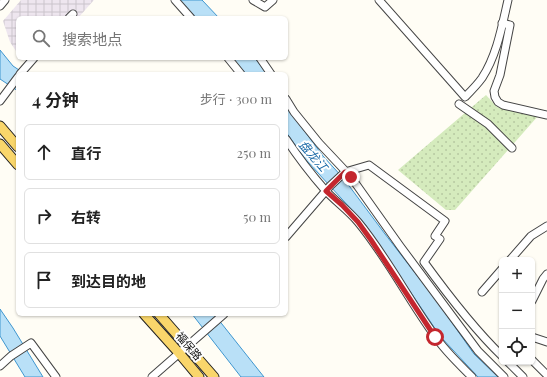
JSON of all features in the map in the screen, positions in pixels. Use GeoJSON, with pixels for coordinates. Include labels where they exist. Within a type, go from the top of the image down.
{"type":"FeatureCollection","features":[{"type":"Feature","properties":{"kind":"main road"},"geometry":{"type":"LineString","coordinates":[[0,126],[16,145]]}},
{"type":"Feature","properties":{"kind":"main road"},"geometry":{"type":"LineString","coordinates":[[0,144],[16,163]]}},
{"type":"Feature","properties":{"kind":"main road","name":"福保路"},"geometry":{"type":"LineString","coordinates":[[146,316],[199,377]]}},
{"type":"Feature","properties":{"kind":"main road","name":"福保路"},"geometry":{"type":"LineString","coordinates":[[161,316],[214,377]]}},
{"type":"Feature","properties":{"kind":"street"},"geometry":{"type":"LineString","coordinates":[[0,6],[5,0]]}},
{"type":"Feature","properties":{"kind":"street"},"geometry":{"type":"LineString","coordinates":[[175,0],[189,16]]}},
{"type":"Feature","properties":{"kind":"street"},"geometry":{"type":"LineString","coordinates":[[253,0],[265,8],[273,0]]}},
{"type":"Feature","properties":{"kind":"street"},"geometry":{"type":"LineString","coordinates":[[379,0],[465,97],[478,84],[488,66],[500,34],[508,0]]}},
{"type":"Feature","properties":{"kind":"street"},"geometry":{"type":"LineString","coordinates":[[502,23],[510,25],[500,75],[494,91],[495,97],[498,102],[503,105],[547,115]]}},
{"type":"Feature","properties":{"kind":"street"},"geometry":{"type":"LineString","coordinates":[[25,72],[33,60]]}},
{"type":"Feature","properties":{"kind":"street"},"geometry":{"type":"LineString","coordinates":[[230,60],[239,72]]}},
{"type":"Feature","properties":{"kind":"street"},"geometry":{"type":"LineString","coordinates":[[261,60],[270,72]]}},
{"type":"Feature","properties":{"kind":"street"},"geometry":{"type":"LineString","coordinates":[[0,101],[16,80]]}},
{"type":"Feature","properties":{"kind":"street"},"geometry":{"type":"LineString","coordinates":[[288,102],[319,143],[351,177],[478,351],[504,377]]}},
{"type":"Feature","properties":{"kind":"street"},"geometry":{"type":"LineString","coordinates":[[459,104],[488,124],[512,148]]}},
{"type":"Feature","properties":{"kind":"street"},"geometry":{"type":"LineString","coordinates":[[288,142],[298,157],[358,222],[435,337],[452,358],[472,377]]}},
{"type":"Feature","properties":{"kind":"street"},"geometry":{"type":"LineString","coordinates":[[288,235],[328,188],[345,172],[369,165],[445,221],[436,236],[440,239],[424,262],[453,302],[477,331],[499,353]]}},
{"type":"Feature","properties":{"kind":"street"},"geometry":{"type":"LineString","coordinates":[[513,257],[531,236],[547,226]]}},
{"type":"Feature","properties":{"kind":"street"},"geometry":{"type":"LineString","coordinates":[[482,292],[499,272]]}},
{"type":"Feature","properties":{"kind":"street"},"geometry":{"type":"LineString","coordinates":[[535,295],[547,274]]}},
{"type":"Feature","properties":{"kind":"street"},"geometry":{"type":"LineString","coordinates":[[152,377],[220,316]]}},
{"type":"Feature","properties":{"kind":"street"},"geometry":{"type":"LineString","coordinates":[[535,338],[547,342]]}},
{"type":"Feature","properties":{"kind":"street"},"geometry":{"type":"LineString","coordinates":[[0,366],[11,356],[32,343],[56,377]]}},
{"type":"Feature","properties":{"kind":"street"},"geometry":{"type":"LineString","coordinates":[[535,363],[547,375]]}},
{"type":"Feature","properties":{"kind":"street"},"geometry":{"type":"LineString","coordinates":[[511,365],[523,377]]}},
{"type":"Feature","properties":{"kind":"shaded area"},"geometry":{"type":"Polygon","coordinates":[[[21,0],[94,0],[80,16],[16,16],[16,51],[10,42],[3,21],[21,0]]]}},
{"type":"Feature","properties":{"kind":"green space"},"geometry":{"type":"Polygon","coordinates":[[[486,95],[497,107],[538,116],[455,210],[446,210],[398,170],[486,95]]]}},
{"type":"Feature","properties":{"kind":"water"},"geometry":{"type":"Polygon","coordinates":[[[180,0],[202,0],[217,16],[194,16],[180,0]]]}},
{"type":"Feature","properties":{"kind":"water"},"geometry":{"type":"Polygon","coordinates":[[[0,50],[13,66],[22,72],[16,72],[16,90],[0,79],[0,50]]]}},
{"type":"Feature","properties":{"kind":"water"},"geometry":{"type":"Polygon","coordinates":[[[234,60],[256,60],[266,72],[244,72],[234,60]]]}},
{"type":"Feature","properties":{"kind":"water","name":"盘龙江"},"geometry":{"type":"Polygon","coordinates":[[[288,109],[323,156],[344,179],[436,300],[474,354],[498,377],[478,377],[440,336],[365,224],[306,160],[288,135],[288,109]]]}},
{"type":"Feature","properties":{"kind":"water"},"geometry":{"type":"Polygon","coordinates":[[[0,309],[43,377],[25,377],[0,336],[0,309]]]}},
{"type":"Feature","properties":{"kind":"water"},"geometry":{"type":"Polygon","coordinates":[[[194,316],[216,316],[264,377],[241,377],[194,316]]]}},
{"type":"Feature","properties":{"kind":"route"},"geometry":{"type":"LineString","coordinates":[[351,177],[345,172],[326,191],[358,222],[435,337]]}}]}
